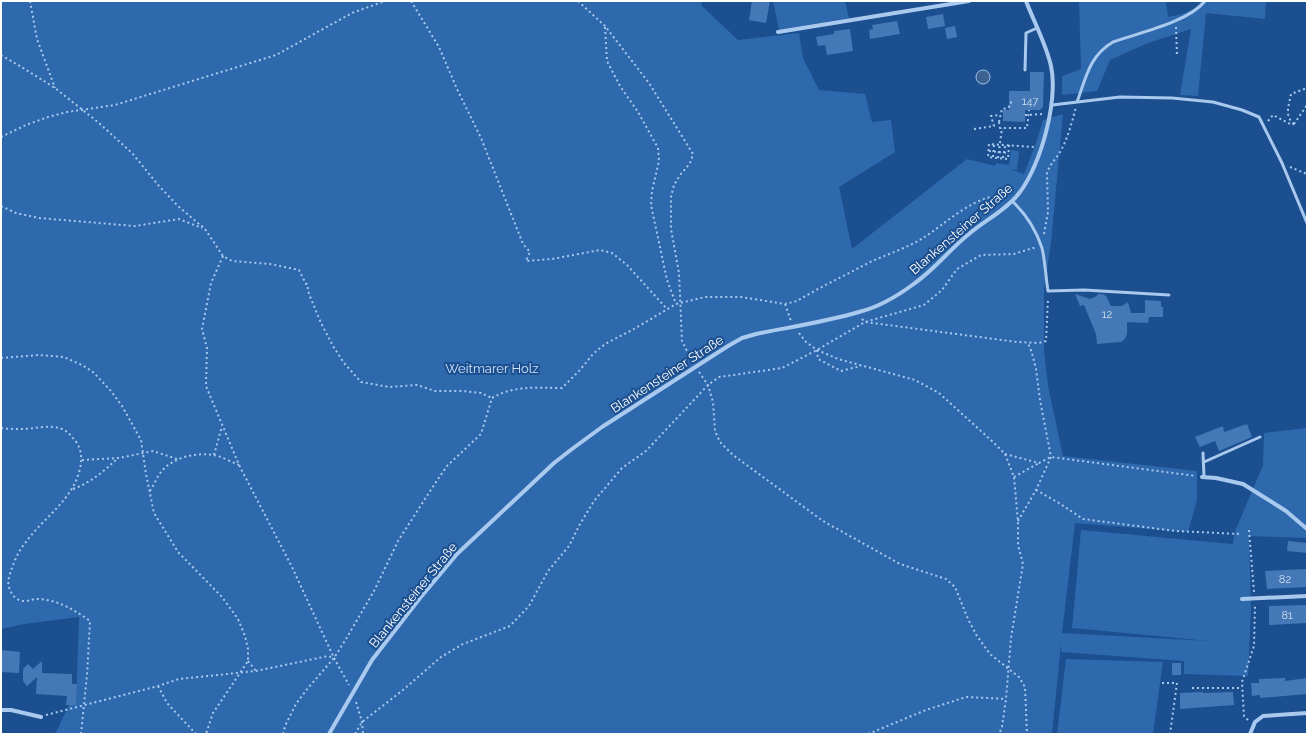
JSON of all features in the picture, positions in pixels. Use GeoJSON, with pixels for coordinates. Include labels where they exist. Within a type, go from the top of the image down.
{"type":"FeatureCollection","features":[{"type":"Feature","properties":{"kind":"street"},"geometry":{"type":"LineString","coordinates":[[778,32],[969,1]]}},
{"type":"Feature","properties":{"kind":"street","name":"Blankensteiner Straße"},"geometry":{"type":"LineString","coordinates":[[329,734],[352,692],[372,660],[415,603],[457,554],[554,463],[602,427],[742,338],[859,312],[888,300],[916,282],[970,233],[995,215],[1021,192],[1029,177],[1043,142],[1052,105],[1053,94],[1051,66],[1026,1]]}},
{"type":"Feature","properties":{"kind":"street"},"geometry":{"type":"LineString","coordinates":[[1203,477],[1243,484],[1286,511],[1307,529]]}},
{"type":"Feature","properties":{"kind":"street"},"geometry":{"type":"LineString","coordinates":[[1242,599],[1307,596]]}},
{"type":"Feature","properties":{"kind":"street"},"geometry":{"type":"LineString","coordinates":[[1,710],[11,710],[40,717]]}},
{"type":"Feature","properties":{"kind":"street"},"geometry":{"type":"LineString","coordinates":[[1250,734],[1253,725],[1262,716],[1307,713]]}},
{"type":"Feature","properties":{"kind":"lane"},"geometry":{"type":"LineString","coordinates":[[1076,102],[1090,66],[1104,47],[1127,37],[1176,20],[1198,9],[1205,1]]}},
{"type":"Feature","properties":{"kind":"lane"},"geometry":{"type":"LineString","coordinates":[[1025,70],[1026,33],[1037,28]]}},
{"type":"Feature","properties":{"kind":"lane"},"geometry":{"type":"LineString","coordinates":[[1052,105],[1120,97],[1172,98],[1205,101],[1228,106],[1259,117],[1282,163],[1307,223]]}},
{"type":"Feature","properties":{"kind":"lane"},"geometry":{"type":"LineString","coordinates":[[1012,201],[1023,211],[1029,220],[1042,249],[1048,291],[1084,290],[1169,295]]}},
{"type":"Feature","properties":{"kind":"lane"},"geometry":{"type":"LineString","coordinates":[[1204,462],[1260,437]]}},
{"type":"Feature","properties":{"kind":"lane"},"geometry":{"type":"LineString","coordinates":[[1203,453],[1203,477]]}},
{"type":"Feature","properties":{"kind":"path"},"geometry":{"type":"LineString","coordinates":[[30,1],[37,39],[55,88]]}},
{"type":"Feature","properties":{"kind":"path"},"geometry":{"type":"LineString","coordinates":[[1,137],[26,125],[48,117],[115,105],[276,55],[352,13],[385,1]]}},
{"type":"Feature","properties":{"kind":"path"},"geometry":{"type":"LineString","coordinates":[[412,1],[439,47],[457,90],[481,138],[523,244],[530,252],[526,261],[552,259],[600,250],[612,253],[627,265],[667,309]]}},
{"type":"Feature","properties":{"kind":"path"},"geometry":{"type":"LineString","coordinates":[[578,1],[605,26],[649,83],[693,154],[691,161],[680,174],[674,185],[671,197],[671,229],[679,273],[682,341],[695,367],[708,385],[713,402],[716,431],[720,442],[764,479],[824,521],[900,564],[946,579],[955,587],[968,619],[977,636],[990,654],[1019,677],[1025,687],[1027,734]]}},
{"type":"Feature","properties":{"kind":"path"},"geometry":{"type":"LineString","coordinates":[[1176,20],[1176,56]]}},
{"type":"Feature","properties":{"kind":"path"},"geometry":{"type":"LineString","coordinates":[[605,26],[607,61],[620,86],[638,112],[658,148],[659,161],[652,191],[651,205],[667,280],[676,304]]}},
{"type":"Feature","properties":{"kind":"path"},"geometry":{"type":"LineString","coordinates":[[1,55],[55,88],[84,110],[132,153],[159,186],[178,206],[205,229],[223,256],[232,261],[270,264],[299,270],[307,284],[309,294],[321,323],[333,346],[344,363],[361,382],[389,387],[417,385],[435,391],[464,391],[481,393],[492,398]]}},
{"type":"Feature","properties":{"kind":"path"},"geometry":{"type":"LineString","coordinates":[[1294,124],[1289,120],[1287,113],[1291,94],[1307,88]]}},
{"type":"Feature","properties":{"kind":"path"},"geometry":{"type":"LineString","coordinates":[[998,158],[1002,128],[1000,128],[999,122],[1000,115],[1002,109],[1008,108],[1011,104],[1011,99]]}},
{"type":"Feature","properties":{"kind":"path"},"geometry":{"type":"LineString","coordinates":[[355,734],[362,722],[403,690],[441,657],[463,644],[510,626],[529,606],[548,571],[569,546],[594,500],[622,468],[646,451],[708,385],[719,377],[782,368],[817,350],[865,322],[924,305],[942,290],[958,269],[981,255],[1014,254],[1033,248],[1042,249],[1048,212],[1047,173],[1065,141],[1076,102]]}},
{"type":"Feature","properties":{"kind":"path"},"geometry":{"type":"LineString","coordinates":[[1011,104],[1016,104]]}},
{"type":"Feature","properties":{"kind":"path"},"geometry":{"type":"LineString","coordinates":[[1294,124],[1307,105]]}},
{"type":"Feature","properties":{"kind":"path"},"geometry":{"type":"LineString","coordinates":[[1002,128],[1027,128],[1029,110]]}},
{"type":"Feature","properties":{"kind":"path"},"geometry":{"type":"LineString","coordinates":[[1025,114],[1050,114]]}},
{"type":"Feature","properties":{"kind":"path"},"geometry":{"type":"LineString","coordinates":[[974,129],[994,126],[991,116],[1000,115]]}},
{"type":"Feature","properties":{"kind":"path"},"geometry":{"type":"LineString","coordinates":[[1268,121],[1273,115],[1292,125],[1294,124]]}},
{"type":"Feature","properties":{"kind":"path"},"geometry":{"type":"LineString","coordinates":[[1009,146],[1008,159],[988,157],[989,144],[1032,147]]}},
{"type":"Feature","properties":{"kind":"path"},"geometry":{"type":"LineString","coordinates":[[993,157],[994,144]]}},
{"type":"Feature","properties":{"kind":"path"},"geometry":{"type":"LineString","coordinates":[[1003,158],[1005,145]]}},
{"type":"Feature","properties":{"kind":"path"},"geometry":{"type":"LineString","coordinates":[[988,151],[1009,153]]}},
{"type":"Feature","properties":{"kind":"path"},"geometry":{"type":"LineString","coordinates":[[1282,163],[1307,174]]}},
{"type":"Feature","properties":{"kind":"path"},"geometry":{"type":"LineString","coordinates":[[283,734],[285,726],[296,704],[334,658],[374,591],[398,541],[434,485],[447,466],[481,434],[492,398],[502,392],[518,388],[562,388],[593,354],[606,344],[676,304],[705,297],[741,297],[785,304],[797,301],[871,262],[923,238],[968,206],[998,195],[1012,201]]}},
{"type":"Feature","properties":{"kind":"path"},"geometry":{"type":"LineString","coordinates":[[1,206],[16,213],[39,218],[135,226],[179,219],[205,229]]}},
{"type":"Feature","properties":{"kind":"path"},"geometry":{"type":"LineString","coordinates":[[223,256],[211,283],[202,329],[207,348],[206,386],[239,466],[292,567],[334,658],[352,692],[362,722],[363,734]]}},
{"type":"Feature","properties":{"kind":"path"},"geometry":{"type":"LineString","coordinates":[[865,322],[1028,343],[1039,343],[1046,341],[1048,291]]}},
{"type":"Feature","properties":{"kind":"path"},"geometry":{"type":"LineString","coordinates":[[785,304],[793,326],[806,342],[817,350],[838,359],[915,380],[939,393],[1005,454],[1014,477],[1018,522],[1018,545],[1023,564],[1011,638],[1002,727],[999,734]]}},
{"type":"Feature","properties":{"kind":"path"},"geometry":{"type":"LineString","coordinates":[[859,312],[865,322]]}},
{"type":"Feature","properties":{"kind":"path"},"geometry":{"type":"LineString","coordinates":[[1018,522],[1036,490],[1051,457],[1036,369],[1028,343]]}},
{"type":"Feature","properties":{"kind":"path"},"geometry":{"type":"LineString","coordinates":[[817,350],[818,359],[841,371],[862,365]]}},
{"type":"Feature","properties":{"kind":"path"},"geometry":{"type":"LineString","coordinates":[[1,358],[39,356],[64,357],[82,365],[92,372],[111,391],[122,406],[141,440],[149,492],[154,513],[178,552],[222,597],[238,619],[245,636],[248,649],[248,661],[213,713],[206,734]]}},
{"type":"Feature","properties":{"kind":"path"},"geometry":{"type":"LineString","coordinates":[[214,455],[222,425]]}},
{"type":"Feature","properties":{"kind":"path"},"geometry":{"type":"LineString","coordinates":[[1,428],[22,429],[50,427],[61,429],[70,434],[79,447],[82,460],[72,490],[63,502],[26,542],[14,561],[9,576],[8,587],[11,593],[20,601],[37,599],[47,600],[73,610],[90,621],[87,675],[81,734]]}},
{"type":"Feature","properties":{"kind":"path"},"geometry":{"type":"LineString","coordinates":[[82,460],[119,458],[153,451],[177,460]]}},
{"type":"Feature","properties":{"kind":"path"},"geometry":{"type":"LineString","coordinates":[[149,492],[161,472],[168,465],[177,460],[197,454],[214,455],[239,466]]}},
{"type":"Feature","properties":{"kind":"path"},"geometry":{"type":"LineString","coordinates":[[1005,454],[1039,463]]}},
{"type":"Feature","properties":{"kind":"path"},"geometry":{"type":"LineString","coordinates":[[1014,477],[1051,457],[1203,477]]}},
{"type":"Feature","properties":{"kind":"path"},"geometry":{"type":"LineString","coordinates":[[72,490],[86,484],[98,476],[119,458]]}},
{"type":"Feature","properties":{"kind":"path"},"geometry":{"type":"LineString","coordinates":[[1036,490],[1083,519],[1175,531],[1240,534]]}},
{"type":"Feature","properties":{"kind":"path"},"geometry":{"type":"LineString","coordinates":[[1249,530],[1255,598],[1254,646],[1242,682],[1242,688],[1244,716],[1253,725]]}},
{"type":"Feature","properties":{"kind":"path"},"geometry":{"type":"LineString","coordinates":[[40,717],[158,686],[179,679],[256,671],[328,656],[334,658]]}},
{"type":"Feature","properties":{"kind":"path"},"geometry":{"type":"LineString","coordinates":[[248,661],[256,671]]}},
{"type":"Feature","properties":{"kind":"path"},"geometry":{"type":"LineString","coordinates":[[1162,682],[1177,683],[1170,734]]}},
{"type":"Feature","properties":{"kind":"path"},"geometry":{"type":"LineString","coordinates":[[158,686],[167,703],[196,734]]}},
{"type":"Feature","properties":{"kind":"path"},"geometry":{"type":"LineString","coordinates":[[1192,688],[1242,688]]}},
{"type":"Feature","properties":{"kind":"path"},"geometry":{"type":"LineString","coordinates":[[868,734],[926,710],[966,697],[1006,698]]}},
{"type":"Feature","properties":{"kind":"green space","name":"Weitmarer Holz"},"geometry":{"type":"Polygon","coordinates":[[[1,1],[701,1],[702,6],[738,40],[799,33],[803,58],[819,90],[865,94],[872,122],[891,120],[895,152],[839,187],[852,249],[967,159],[995,166],[996,163],[1009,165],[1011,150],[1019,151],[1017,170],[1009,169],[1024,174],[1043,120],[1063,114],[1051,243],[1044,289],[1044,350],[1048,386],[1063,456],[1197,471],[1197,500],[1188,532],[1075,523],[1062,633],[1209,641],[1072,628],[1081,530],[1233,544],[1234,534],[1263,465],[1264,433],[1307,428],[1307,538],[1249,536],[1251,609],[1248,676],[1184,674],[1184,661],[1061,652],[1061,643],[1052,734],[55,734],[69,705],[76,705],[79,617],[24,624],[1,629],[1,1]]]}},
{"type":"Feature","properties":{"kind":"green space"},"geometry":{"type":"Polygon","coordinates":[[[773,1],[845,1],[849,18],[779,30],[773,1]]]}},
{"type":"Feature","properties":{"kind":"green space"},"geometry":{"type":"Polygon","coordinates":[[[1079,1],[1166,1],[1168,17],[1190,11],[1201,1],[1266,1],[1265,19],[1206,13],[1198,96],[1180,95],[1191,29],[1148,43],[1110,60],[1097,91],[1062,95],[1062,76],[1081,69],[1079,1]]]}},
{"type":"Feature","properties":{"kind":"green space"},"geometry":{"type":"Polygon","coordinates":[[[1066,659],[1163,662],[1153,734],[1057,734],[1066,659]]]}},
{"type":"Feature","properties":{"kind":"shaded area"},"geometry":{"type":"Polygon","coordinates":[[[980,70],[986,70],[990,74],[990,80],[986,84],[980,84],[976,80],[976,74],[980,70]]]}},
{"type":"Feature","properties":{"kind":"building"},"geometry":{"type":"Polygon","coordinates":[[[752,1],[770,1],[766,23],[749,20],[752,1]]]}},
{"type":"Feature","properties":{"kind":"building"},"geometry":{"type":"Polygon","coordinates":[[[943,14],[945,26],[928,29],[926,17],[943,14]]]}},
{"type":"Feature","properties":{"kind":"building"},"geometry":{"type":"Polygon","coordinates":[[[897,21],[900,34],[870,39],[869,30],[873,29],[872,25],[897,21]]]}},
{"type":"Feature","properties":{"kind":"building"},"geometry":{"type":"Polygon","coordinates":[[[955,26],[957,37],[947,39],[945,28],[955,26]]]}},
{"type":"Feature","properties":{"kind":"building"},"geometry":{"type":"Polygon","coordinates":[[[850,29],[853,51],[827,55],[825,45],[818,46],[816,37],[834,34],[834,31],[850,29]]]}},
{"type":"Feature","properties":{"kind":"building"},"geometry":{"type":"Polygon","coordinates":[[[1030,72],[1044,72],[1043,107],[1040,110],[1025,110],[1025,122],[1003,121],[1003,110],[1009,110],[1009,91],[1030,91],[1030,72]]]}},
{"type":"Feature","properties":{"kind":"building"},"geometry":{"type":"Polygon","coordinates":[[[1075,294],[1090,299],[1098,294],[1102,294],[1106,296],[1111,306],[1122,306],[1128,302],[1131,313],[1145,313],[1145,300],[1161,301],[1161,307],[1163,307],[1163,317],[1149,317],[1148,323],[1127,322],[1127,334],[1124,340],[1121,342],[1097,344],[1096,334],[1084,305],[1080,306],[1075,294]]]}},
{"type":"Feature","properties":{"kind":"building"},"geometry":{"type":"Polygon","coordinates":[[[1247,424],[1252,437],[1219,451],[1215,441],[1200,447],[1195,437],[1223,426],[1224,432],[1247,424]]]}},
{"type":"Feature","properties":{"kind":"building"},"geometry":{"type":"Polygon","coordinates":[[[1288,541],[1307,543],[1307,553],[1287,551],[1288,541]]]}},
{"type":"Feature","properties":{"kind":"building"},"geometry":{"type":"Polygon","coordinates":[[[1307,569],[1307,587],[1267,589],[1265,571],[1307,569]]]}},
{"type":"Feature","properties":{"kind":"building"},"geometry":{"type":"Polygon","coordinates":[[[1307,605],[1307,623],[1269,625],[1269,606],[1307,605]]]}},
{"type":"Feature","properties":{"kind":"building"},"geometry":{"type":"Polygon","coordinates":[[[1,650],[20,652],[19,673],[1,672],[1,650]]]}},
{"type":"Feature","properties":{"kind":"building"},"geometry":{"type":"Polygon","coordinates":[[[42,661],[42,673],[72,674],[72,684],[77,684],[76,705],[66,705],[67,696],[36,694],[37,677],[27,686],[23,681],[23,669],[28,664],[33,669],[42,661]]]}},
{"type":"Feature","properties":{"kind":"building"},"geometry":{"type":"Polygon","coordinates":[[[1172,663],[1181,663],[1181,675],[1172,675],[1172,663]]]}},
{"type":"Feature","properties":{"kind":"building"},"geometry":{"type":"Polygon","coordinates":[[[1285,678],[1285,681],[1307,678],[1307,694],[1260,698],[1260,695],[1252,696],[1251,683],[1259,683],[1259,679],[1285,678]]]}},
{"type":"Feature","properties":{"kind":"building"},"geometry":{"type":"Polygon","coordinates":[[[1233,692],[1234,705],[1180,709],[1180,693],[1233,692]]]}}]}
